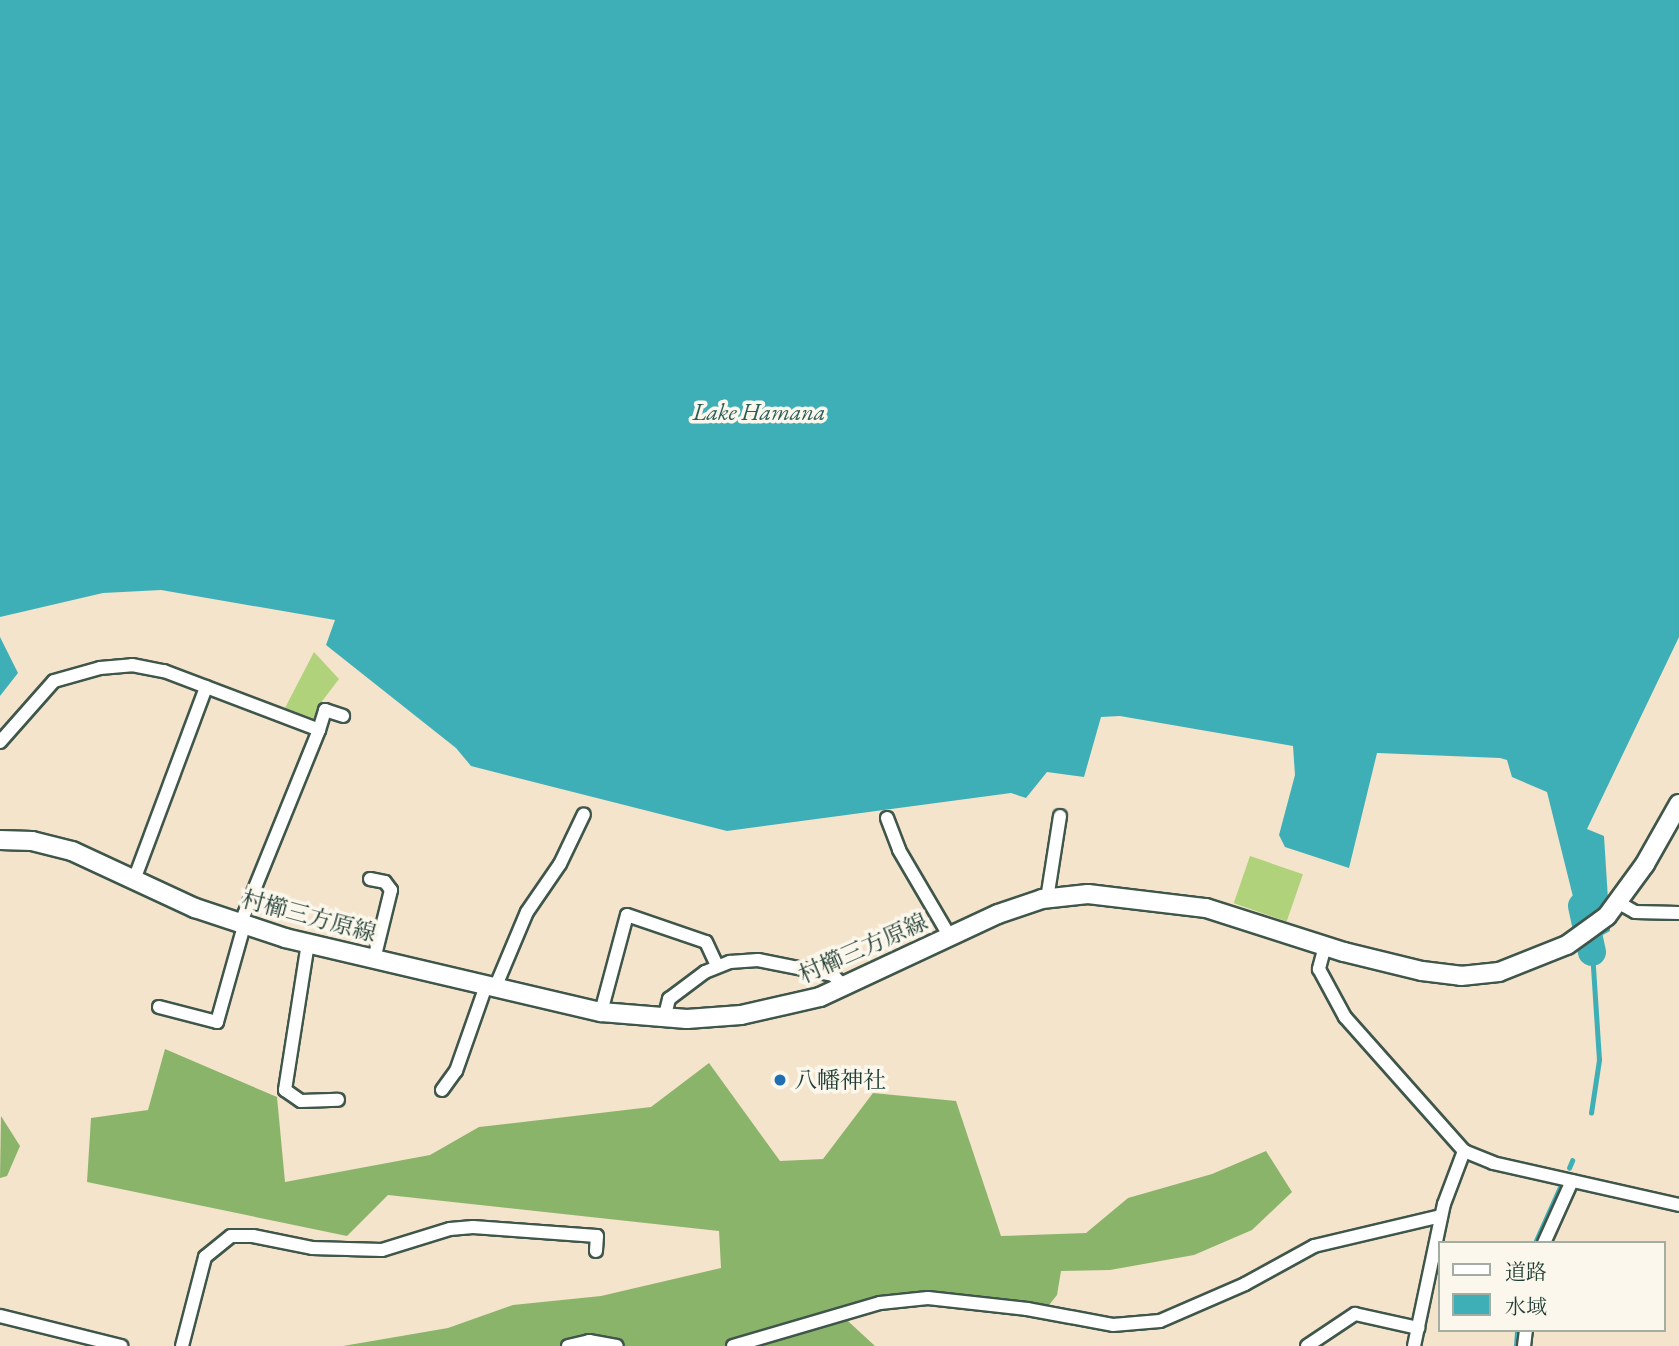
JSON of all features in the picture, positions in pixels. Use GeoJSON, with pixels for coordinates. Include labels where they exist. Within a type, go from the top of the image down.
{"type":"FeatureCollection","features":[{"type":"Feature","properties":{"kind":"main road","name":"村櫛三方原線"},"geometry":{"type":"LineString","coordinates":[[0,840],[52,845],[242,925],[308,943],[601,1012],[664,1019],[741,1015],[845,988],[998,914],[1047,899],[1088,894],[1159,899],[1230,914],[1325,946],[1396,966],[1461,976],[1518,967],[1587,933],[1619,903],[1679,804]]}},
{"type":"Feature","properties":{"kind":"street"},"geometry":{"type":"LineString","coordinates":[[0,742],[42,690],[68,675],[132,665],[206,687],[319,730]]}},
{"type":"Feature","properties":{"kind":"street"},"geometry":{"type":"LineString","coordinates":[[134,880],[206,687]]}},
{"type":"Feature","properties":{"kind":"street"},"geometry":{"type":"LineString","coordinates":[[159,1007],[217,1022],[242,925],[325,710],[343,716]]}},
{"type":"Feature","properties":{"kind":"street"},"geometry":{"type":"LineString","coordinates":[[442,1090],[456,1071],[491,987],[527,912],[561,864],[584,814]]}},
{"type":"Feature","properties":{"kind":"street"},"geometry":{"type":"LineString","coordinates":[[1047,899],[1045,887],[1060,816]]}},
{"type":"Feature","properties":{"kind":"street"},"geometry":{"type":"LineString","coordinates":[[887,818],[899,850],[950,937]]}},
{"type":"Feature","properties":{"kind":"street"},"geometry":{"type":"LineString","coordinates":[[370,879],[385,882],[391,890],[374,959]]}},
{"type":"Feature","properties":{"kind":"street"},"geometry":{"type":"LineString","coordinates":[[1619,903],[1635,912],[1679,913]]}},
{"type":"Feature","properties":{"kind":"street"},"geometry":{"type":"LineString","coordinates":[[601,1012],[627,915],[706,942],[717,966]]}},
{"type":"Feature","properties":{"kind":"street"},"geometry":{"type":"LineString","coordinates":[[308,943],[285,1090],[301,1101],[338,1100]]}},
{"type":"Feature","properties":{"kind":"street"},"geometry":{"type":"LineString","coordinates":[[1325,946],[1319,969],[1345,1017],[1464,1151],[1493,1163],[1679,1205]]}},
{"type":"Feature","properties":{"kind":"street"},"geometry":{"type":"LineString","coordinates":[[664,1019],[669,999],[717,966],[744,960],[771,962],[833,975],[845,988]]}},
{"type":"Feature","properties":{"kind":"street"},"geometry":{"type":"LineString","coordinates":[[1415,1346],[1441,1216],[1456,1162],[1464,1151]]}},
{"type":"Feature","properties":{"kind":"street"},"geometry":{"type":"LineString","coordinates":[[1545,1241],[1572,1181]]}},
{"type":"Feature","properties":{"kind":"street"},"geometry":{"type":"LineString","coordinates":[[733,1346],[880,1303],[928,1297],[1027,1309],[1113,1325],[1148,1323],[1182,1313],[1314,1246],[1441,1216]]}},
{"type":"Feature","properties":{"kind":"street"},"geometry":{"type":"LineString","coordinates":[[182,1346],[205,1257],[231,1236],[254,1236],[312,1248],[382,1250],[450,1229],[473,1227],[597,1237],[596,1251]]}},
{"type":"Feature","properties":{"kind":"street"},"geometry":{"type":"LineString","coordinates":[[1307,1346],[1355,1314],[1418,1328]]}},
{"type":"Feature","properties":{"kind":"street"},"geometry":{"type":"LineString","coordinates":[[0,1316],[121,1346]]}},
{"type":"Feature","properties":{"kind":"street"},"geometry":{"type":"LineString","coordinates":[[568,1346],[589,1341],[617,1346]]}},
{"type":"Feature","properties":{"kind":"green space"},"geometry":{"type":"Polygon","coordinates":[[[314,652],[339,679],[320,704],[316,719],[285,708],[314,652]]]}},
{"type":"Feature","properties":{"kind":"green space"},"geometry":{"type":"Polygon","coordinates":[[[1250,856],[1303,874],[1287,922],[1234,903],[1250,856]]]}},
{"type":"Feature","properties":{"kind":"green space"},"geometry":{"type":"Polygon","coordinates":[[[165,1049],[277,1097],[285,1182],[430,1155],[479,1127],[651,1107],[709,1063],[780,1161],[823,1159],[873,1093],[956,1101],[1001,1236],[1086,1233],[1128,1198],[1212,1174],[1266,1151],[1292,1192],[1252,1230],[1194,1255],[1110,1270],[1061,1271],[1057,1295],[1049,1305],[928,1292],[879,1297],[836,1310],[875,1346],[343,1346],[448,1328],[513,1305],[601,1296],[721,1268],[719,1231],[388,1195],[347,1236],[87,1182],[91,1118],[148,1110],[165,1049]]]}},
{"type":"Feature","properties":{"kind":"green space"},"geometry":{"type":"Polygon","coordinates":[[[1,1116],[20,1146],[7,1176],[0,1178],[1,1116]]]}},
{"type":"Feature","properties":{"kind":"water","name":"Lake Hamana"},"geometry":{"type":"Polygon","coordinates":[[[0,0],[1679,0],[1679,637],[1587,829],[1604,836],[1610,931],[1585,945],[1547,792],[1512,777],[1507,760],[1500,758],[1377,753],[1349,868],[1285,847],[1279,835],[1295,775],[1293,746],[1120,716],[1101,717],[1084,777],[1047,772],[1026,798],[1011,793],[727,831],[471,766],[456,748],[326,645],[335,620],[161,590],[103,593],[0,617],[0,0]]]}},
{"type":"Feature","properties":{"kind":"water"},"geometry":{"type":"Polygon","coordinates":[[[0,637],[18,673],[0,696],[0,637]]]}},
{"type":"Feature","properties":{"kind":"waterway"},"geometry":{"type":"LineString","coordinates":[[1582,906],[1592,952]]}},
{"type":"Feature","properties":{"kind":"waterway"},"geometry":{"type":"LineString","coordinates":[[1591,1113],[1599,1060],[1592,952]]}},
{"type":"Feature","properties":{"kind":"waterway"},"geometry":{"type":"LineString","coordinates":[[1569,1168],[1572,1161]]}},
{"type":"Feature","properties":{"kind":"waterway"},"geometry":{"type":"LineString","coordinates":[[1536,1241],[1560,1187]]}},
{"type":"Feature","properties":{"kind":"waterway"},"geometry":{"type":"LineString","coordinates":[[1516,1346],[1517,1332]]}},
{"type":"Feature","properties":{"kind":"place","name":"八幡神社"},"geometry":{"type":"Point","coordinates":[780,1080]}}]}
